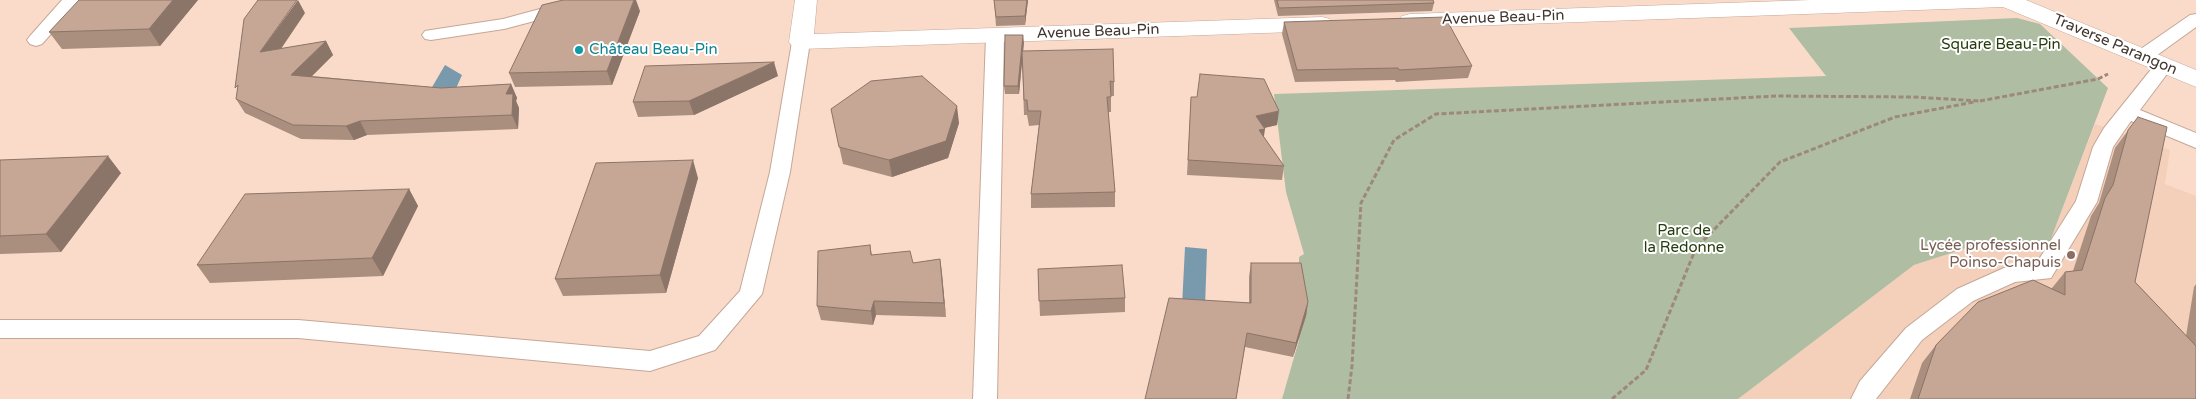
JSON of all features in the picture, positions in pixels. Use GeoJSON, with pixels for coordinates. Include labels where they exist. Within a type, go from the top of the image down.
{"type":"FeatureCollection","features":[{"type":"Feature","properties":{"kind":"street"},"geometry":{"type":"LineString","coordinates":[[801,42],[806,0]]}},
{"type":"Feature","properties":{"kind":"street","name":"Avenue Beau-Pin"},"geometry":{"type":"LineString","coordinates":[[1394,22],[2007,0]]}},
{"type":"Feature","properties":{"kind":"street","name":"Traverse Parangon"},"geometry":{"type":"LineString","coordinates":[[2007,0],[2154,57],[2196,62]]}},
{"type":"Feature","properties":{"kind":"street","name":"Traverse Parangon"},"geometry":{"type":"LineString","coordinates":[[2042,0],[2196,79]]}},
{"type":"Feature","properties":{"kind":"street","name":"Avenue Beau-Pin"},"geometry":{"type":"LineString","coordinates":[[801,42],[1344,24]]}},
{"type":"Feature","properties":{"kind":"lane"},"geometry":{"type":"LineString","coordinates":[[36,40],[72,0]]}},
{"type":"Feature","properties":{"kind":"lane"},"geometry":{"type":"LineString","coordinates":[[431,35],[504,24],[593,0]]}},
{"type":"Feature","properties":{"kind":"lane"},"geometry":{"type":"LineString","coordinates":[[1863,399],[1869,388],[1914,334],[1965,296],[2012,274],[2043,272],[2086,202],[2102,147],[2114,128],[2128,112],[2154,57],[2193,23]]}},
{"type":"Feature","properties":{"kind":"lane"},"geometry":{"type":"LineString","coordinates":[[985,399],[995,36]]}},
{"type":"Feature","properties":{"kind":"lane"},"geometry":{"type":"LineString","coordinates":[[0,330],[298,329],[650,361],[707,343],[751,294],[780,172],[801,42]]}},
{"type":"Feature","properties":{"kind":"lane"},"geometry":{"type":"LineString","coordinates":[[2128,112],[2196,141]]}},
{"type":"Feature","properties":{"kind":"path"},"geometry":{"type":"LineString","coordinates":[[1612,399],[1646,370],[1696,248],[1780,162],[1895,117],[2098,79]]}},
{"type":"Feature","properties":{"kind":"path"},"geometry":{"type":"LineString","coordinates":[[1348,399],[1352,366],[1362,203],[1394,140],[1436,114],[1776,96],[1913,97],[1980,101]]}},
{"type":"Feature","properties":{"kind":"shaded area","name":"Lycée professionnel Poinso-Chapuis"},"geometry":{"type":"Polygon","coordinates":[[[2095,124],[2170,150],[2165,184],[2196,196],[2196,399],[1738,399],[1914,265],[1982,243],[2049,244],[2095,124]]]}},
{"type":"Feature","properties":{"kind":"green space","name":"Parc de la Redonne"},"geometry":{"type":"Polygon","coordinates":[[[2017,18],[2040,24],[2108,88],[2049,244],[1982,243],[1914,265],[1738,399],[1282,399],[1299,340],[1299,257],[1304,254],[1286,192],[1274,94],[1826,76],[1789,28],[2017,18]]]}},
{"type":"Feature","properties":{"kind":"water"},"geometry":{"type":"Polygon","coordinates":[[[445,65],[462,75],[454,93],[428,94],[445,65]]]}},
{"type":"Feature","properties":{"kind":"water"},"geometry":{"type":"Polygon","coordinates":[[[1185,247],[1207,249],[1205,308],[1182,306],[1185,247]]]}},
{"type":"Feature","properties":{"kind":"building"},"geometry":{"type":"Polygon","coordinates":[[[79,0],[173,0],[149,29],[49,32],[79,0]]]}},
{"type":"Feature","properties":{"kind":"building"},"geometry":{"type":"Polygon","coordinates":[[[258,0],[297,0],[260,52],[326,41],[291,75],[441,88],[511,84],[506,94],[513,94],[512,115],[360,121],[346,126],[293,125],[236,99],[238,85],[235,88],[244,19],[258,0]]]}},
{"type":"Feature","properties":{"kind":"building"},"geometry":{"type":"Polygon","coordinates":[[[563,0],[634,0],[607,71],[509,73],[542,5],[563,0]]]}},
{"type":"Feature","properties":{"kind":"building"},"geometry":{"type":"Polygon","coordinates":[[[994,0],[1027,0],[1025,16],[996,17],[994,0]]]}},
{"type":"Feature","properties":{"kind":"building"},"geometry":{"type":"Polygon","coordinates":[[[1277,0],[1433,0],[1434,3],[1279,8],[1277,0]]]}},
{"type":"Feature","properties":{"kind":"building"},"geometry":{"type":"Polygon","coordinates":[[[1445,17],[1472,66],[1399,70],[1398,68],[1297,70],[1284,22],[1445,17]]]}},
{"type":"Feature","properties":{"kind":"building"},"geometry":{"type":"Polygon","coordinates":[[[1005,35],[1023,35],[1018,86],[1004,86],[1005,35]]]}},
{"type":"Feature","properties":{"kind":"building"},"geometry":{"type":"Polygon","coordinates":[[[1113,49],[1114,82],[1110,81],[1111,97],[1107,97],[1115,192],[1031,194],[1041,111],[1028,111],[1027,100],[1024,100],[1022,51],[1113,49]]]}},
{"type":"Feature","properties":{"kind":"building"},"geometry":{"type":"Polygon","coordinates":[[[774,62],[689,101],[633,102],[645,66],[774,62]]]}},
{"type":"Feature","properties":{"kind":"building"},"geometry":{"type":"Polygon","coordinates":[[[1200,74],[1264,79],[1279,111],[1256,116],[1265,129],[1259,130],[1284,166],[1188,160],[1191,97],[1197,97],[1200,74]]]}},
{"type":"Feature","properties":{"kind":"building"},"geometry":{"type":"Polygon","coordinates":[[[922,76],[957,106],[946,141],[889,160],[839,147],[831,109],[871,81],[922,76]]]}},
{"type":"Feature","properties":{"kind":"building"},"geometry":{"type":"Polygon","coordinates":[[[2138,117],[2167,127],[2135,282],[2196,346],[2196,399],[1918,399],[1936,345],[1978,302],[2033,280],[2065,295],[2065,272],[2082,270],[2105,198],[2113,185],[2128,130],[2138,117]]]}},
{"type":"Feature","properties":{"kind":"building"},"geometry":{"type":"Polygon","coordinates":[[[108,156],[46,234],[0,236],[0,160],[108,156]]]}},
{"type":"Feature","properties":{"kind":"building"},"geometry":{"type":"Polygon","coordinates":[[[693,160],[660,275],[555,279],[596,163],[693,160]]]}},
{"type":"Feature","properties":{"kind":"building"},"geometry":{"type":"Polygon","coordinates":[[[409,189],[372,258],[197,265],[245,194],[409,189]]]}},
{"type":"Feature","properties":{"kind":"building"},"geometry":{"type":"Polygon","coordinates":[[[870,245],[871,255],[910,251],[913,263],[940,259],[944,303],[874,301],[871,311],[817,306],[818,251],[870,245]]]}},
{"type":"Feature","properties":{"kind":"building"},"geometry":{"type":"Polygon","coordinates":[[[1251,263],[1301,263],[1308,302],[1296,343],[1247,333],[1236,399],[1145,399],[1169,298],[1251,303],[1251,263]]]}},
{"type":"Feature","properties":{"kind":"building"},"geometry":{"type":"Polygon","coordinates":[[[1122,265],[1125,298],[1039,301],[1038,269],[1122,265]]]}},
{"type":"Feature","properties":{"kind":"place","name":"Château Beau-Pin"},"geometry":{"type":"Point","coordinates":[579,50]}},
{"type":"Feature","properties":{"kind":"place","name":"Lycée professionnel Poinso-Chapuis"},"geometry":{"type":"Point","coordinates":[2071,255]}},
{"type":"Feature","properties":{"kind":"park label","name":"Square Beau-Pin"},"geometry":{"type":"Point","coordinates":[2001,45]}}]}
